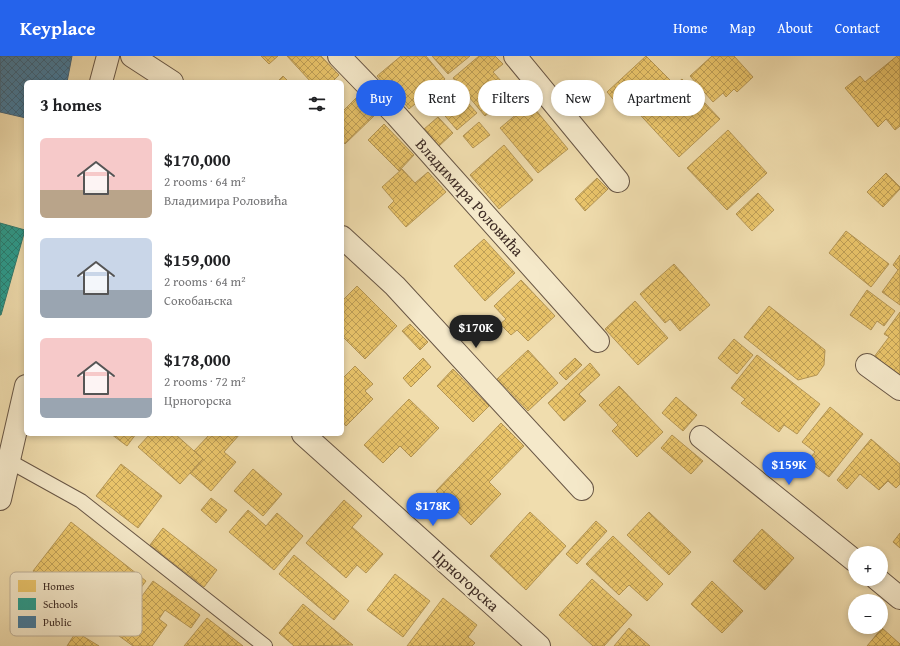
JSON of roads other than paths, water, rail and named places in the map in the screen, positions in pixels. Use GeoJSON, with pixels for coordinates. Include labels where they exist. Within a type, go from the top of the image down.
{"type":"FeatureCollection","features":[{"type":"Feature","properties":{"kind":"street"},"geometry":{"type":"LineString","coordinates":[[102,80],[108,56]]}},
{"type":"Feature","properties":{"kind":"street"},"geometry":{"type":"LineString","coordinates":[[132,56],[169,80]]}},
{"type":"Feature","properties":{"kind":"street","name":"Владимира Роловића"},"geometry":{"type":"LineString","coordinates":[[339,56],[396,115],[598,340]]}},
{"type":"Feature","properties":{"kind":"street"},"geometry":{"type":"LineString","coordinates":[[515,56],[618,181]]}},
{"type":"Feature","properties":{"kind":"street"},"geometry":{"type":"LineString","coordinates":[[344,239],[395,286],[582,489]]}},
{"type":"Feature","properties":{"kind":"street"},"geometry":{"type":"LineString","coordinates":[[867,365],[900,389]]}},
{"type":"Feature","properties":{"kind":"street"},"geometry":{"type":"LineString","coordinates":[[0,499],[24,395]]}},
{"type":"Feature","properties":{"kind":"street","name":"Црногорска"},"geometry":{"type":"LineString","coordinates":[[305,436],[539,646]]}},
{"type":"Feature","properties":{"kind":"street"},"geometry":{"type":"LineString","coordinates":[[701,437],[848,555]]}},
{"type":"Feature","properties":{"kind":"street"},"geometry":{"type":"LineString","coordinates":[[885,586],[900,598]]}},
{"type":"Feature","properties":{"kind":"lane"},"geometry":{"type":"LineString","coordinates":[[9,461],[81,501],[265,646]]}}]}
